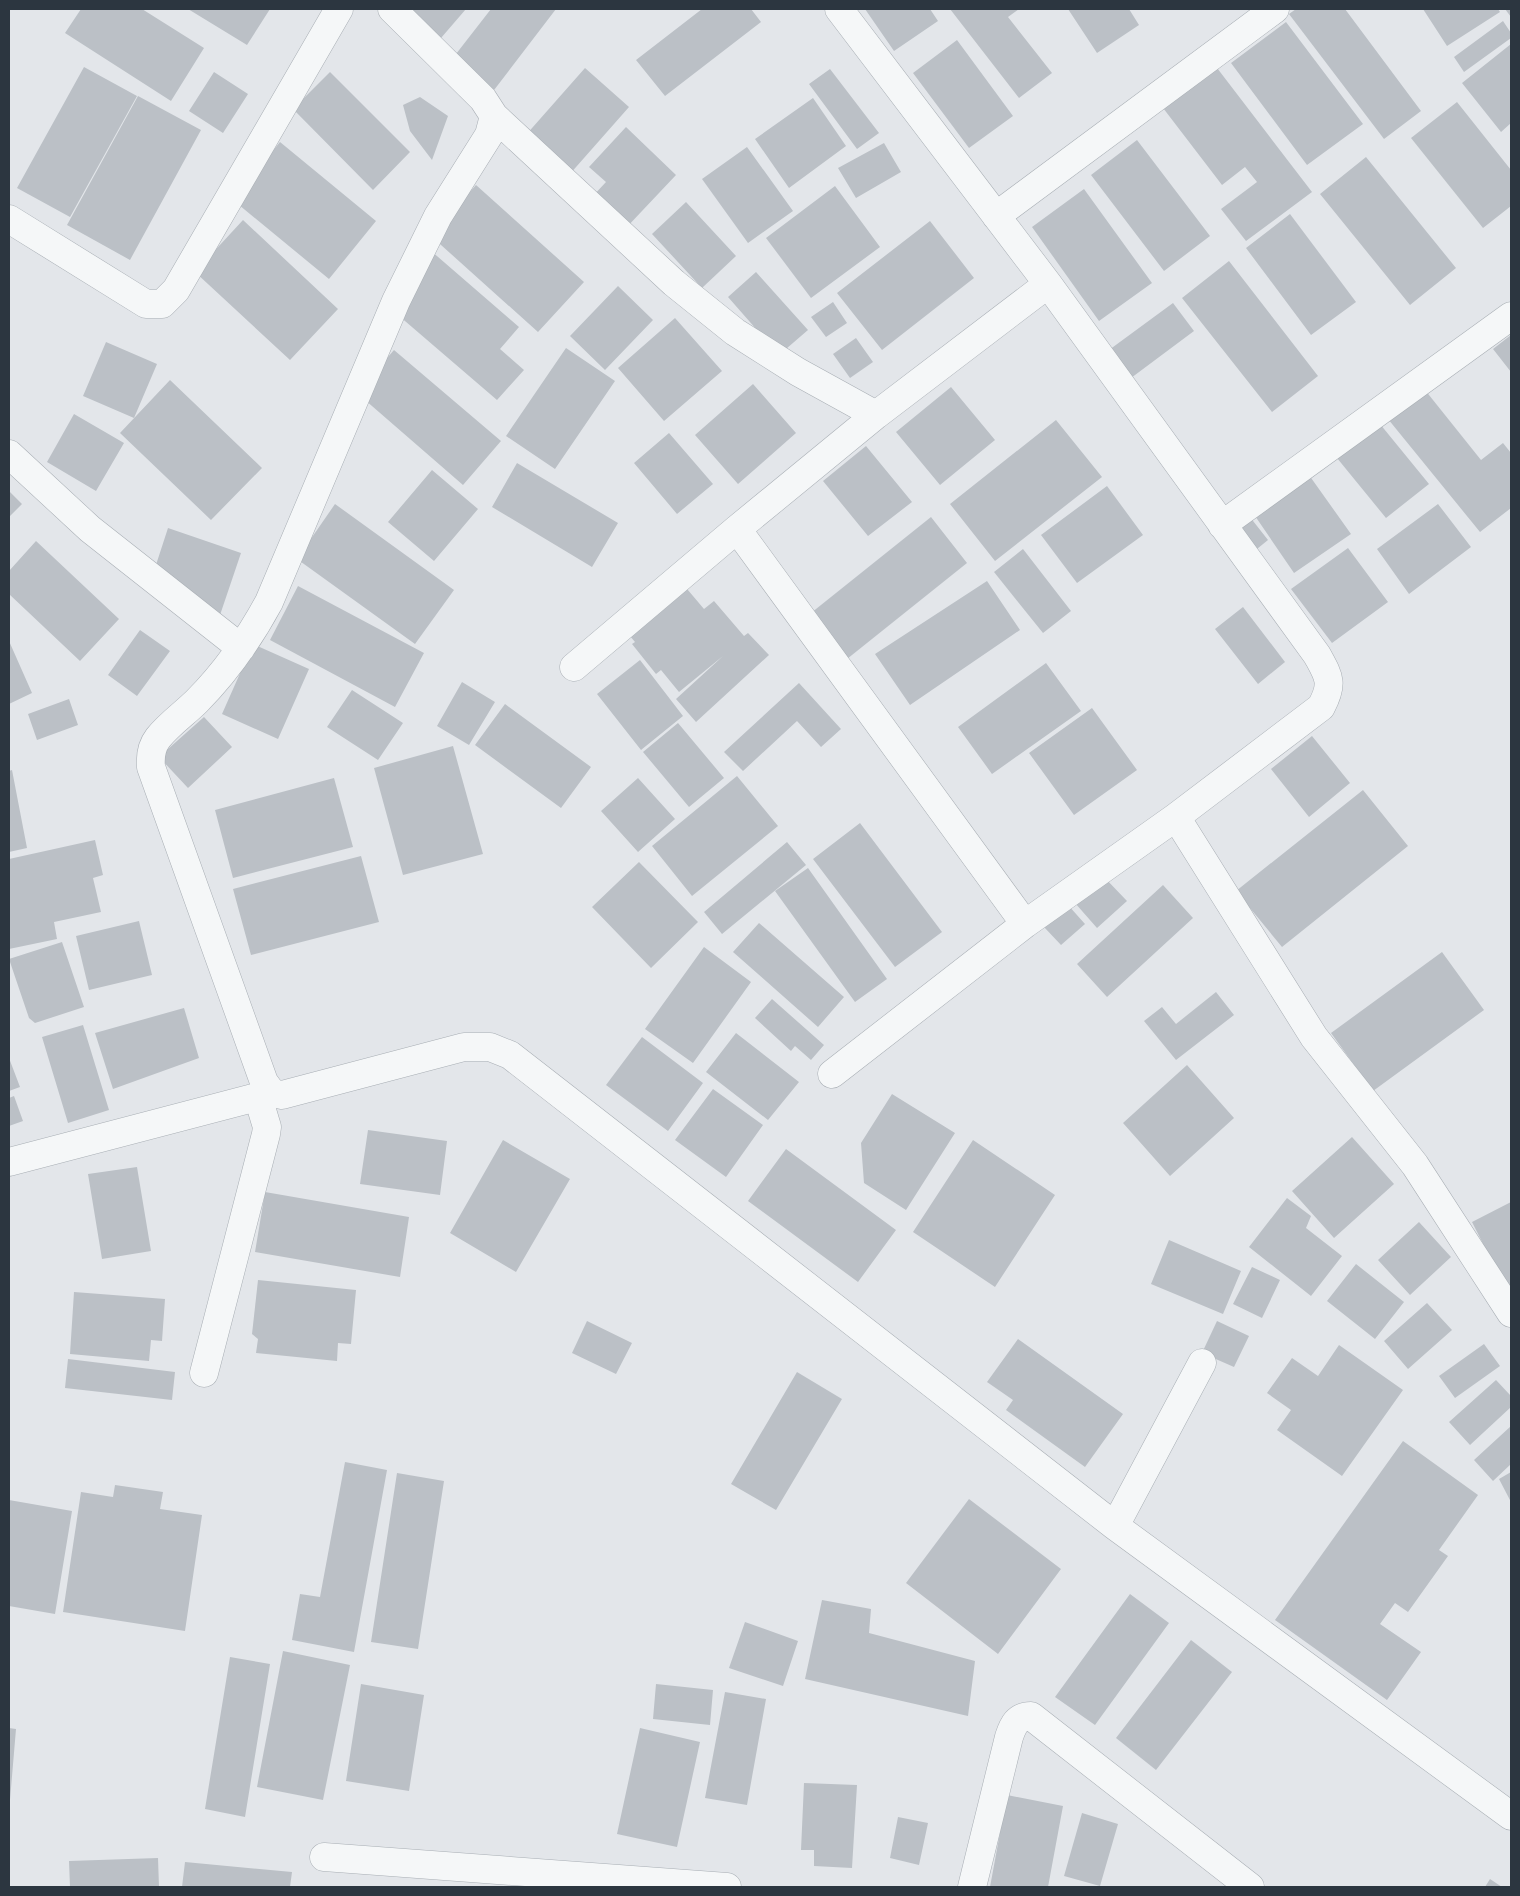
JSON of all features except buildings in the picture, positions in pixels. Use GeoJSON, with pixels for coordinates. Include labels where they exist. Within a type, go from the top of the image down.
{"type":"FeatureCollection","features":[{"type":"Feature","properties":{"kind":"street"},"geometry":{"type":"LineString","coordinates":[[9,219],[146,304],[162,304],[176,290],[339,9]]}},
{"type":"Feature","properties":{"kind":"street"},"geometry":{"type":"LineString","coordinates":[[392,9],[483,99],[494,116],[674,283],[735,332],[798,372],[876,415]]}},
{"type":"Feature","properties":{"kind":"street"},"geometry":{"type":"LineString","coordinates":[[832,1074],[1025,924],[1176,817],[1321,708],[1327,696],[1329,678],[1317,655],[1048,284],[839,9]]}},
{"type":"Feature","properties":{"kind":"street"},"geometry":{"type":"LineString","coordinates":[[996,216],[1275,9]]}},
{"type":"Feature","properties":{"kind":"street"},"geometry":{"type":"LineString","coordinates":[[204,1373],[266,1134],[264,1082],[154,776],[150,753],[157,738],[198,700],[241,648],[269,602],[400,292],[438,216],[489,135],[494,116]]}},
{"type":"Feature","properties":{"kind":"street"},"geometry":{"type":"LineString","coordinates":[[574,667],[737,529],[876,415],[1048,284]]}},
{"type":"Feature","properties":{"kind":"street"},"geometry":{"type":"LineString","coordinates":[[1222,525],[1511,316]]}},
{"type":"Feature","properties":{"kind":"street"},"geometry":{"type":"LineString","coordinates":[[9,454],[90,529],[241,648]]}},
{"type":"Feature","properties":{"kind":"street"},"geometry":{"type":"LineString","coordinates":[[737,529],[1025,924]]}},
{"type":"Feature","properties":{"kind":"street"},"geometry":{"type":"LineString","coordinates":[[1176,817],[1314,1037],[1415,1166],[1511,1313]]}},
{"type":"Feature","properties":{"kind":"street"},"geometry":{"type":"LineString","coordinates":[[9,1162],[265,1094],[282,1095],[464,1047],[490,1047],[510,1055],[1115,1526],[1511,1816]]}},
{"type":"Feature","properties":{"kind":"street"},"geometry":{"type":"LineString","coordinates":[[1115,1526],[1202,1364]]}},
{"type":"Feature","properties":{"kind":"street"},"geometry":{"type":"LineString","coordinates":[[972,1887],[1009,1737],[1018,1719],[1026,1716],[1031,1716],[1250,1887]]}},
{"type":"Feature","properties":{"kind":"street"},"geometry":{"type":"LineString","coordinates":[[324,1857],[727,1887]]}}]}
